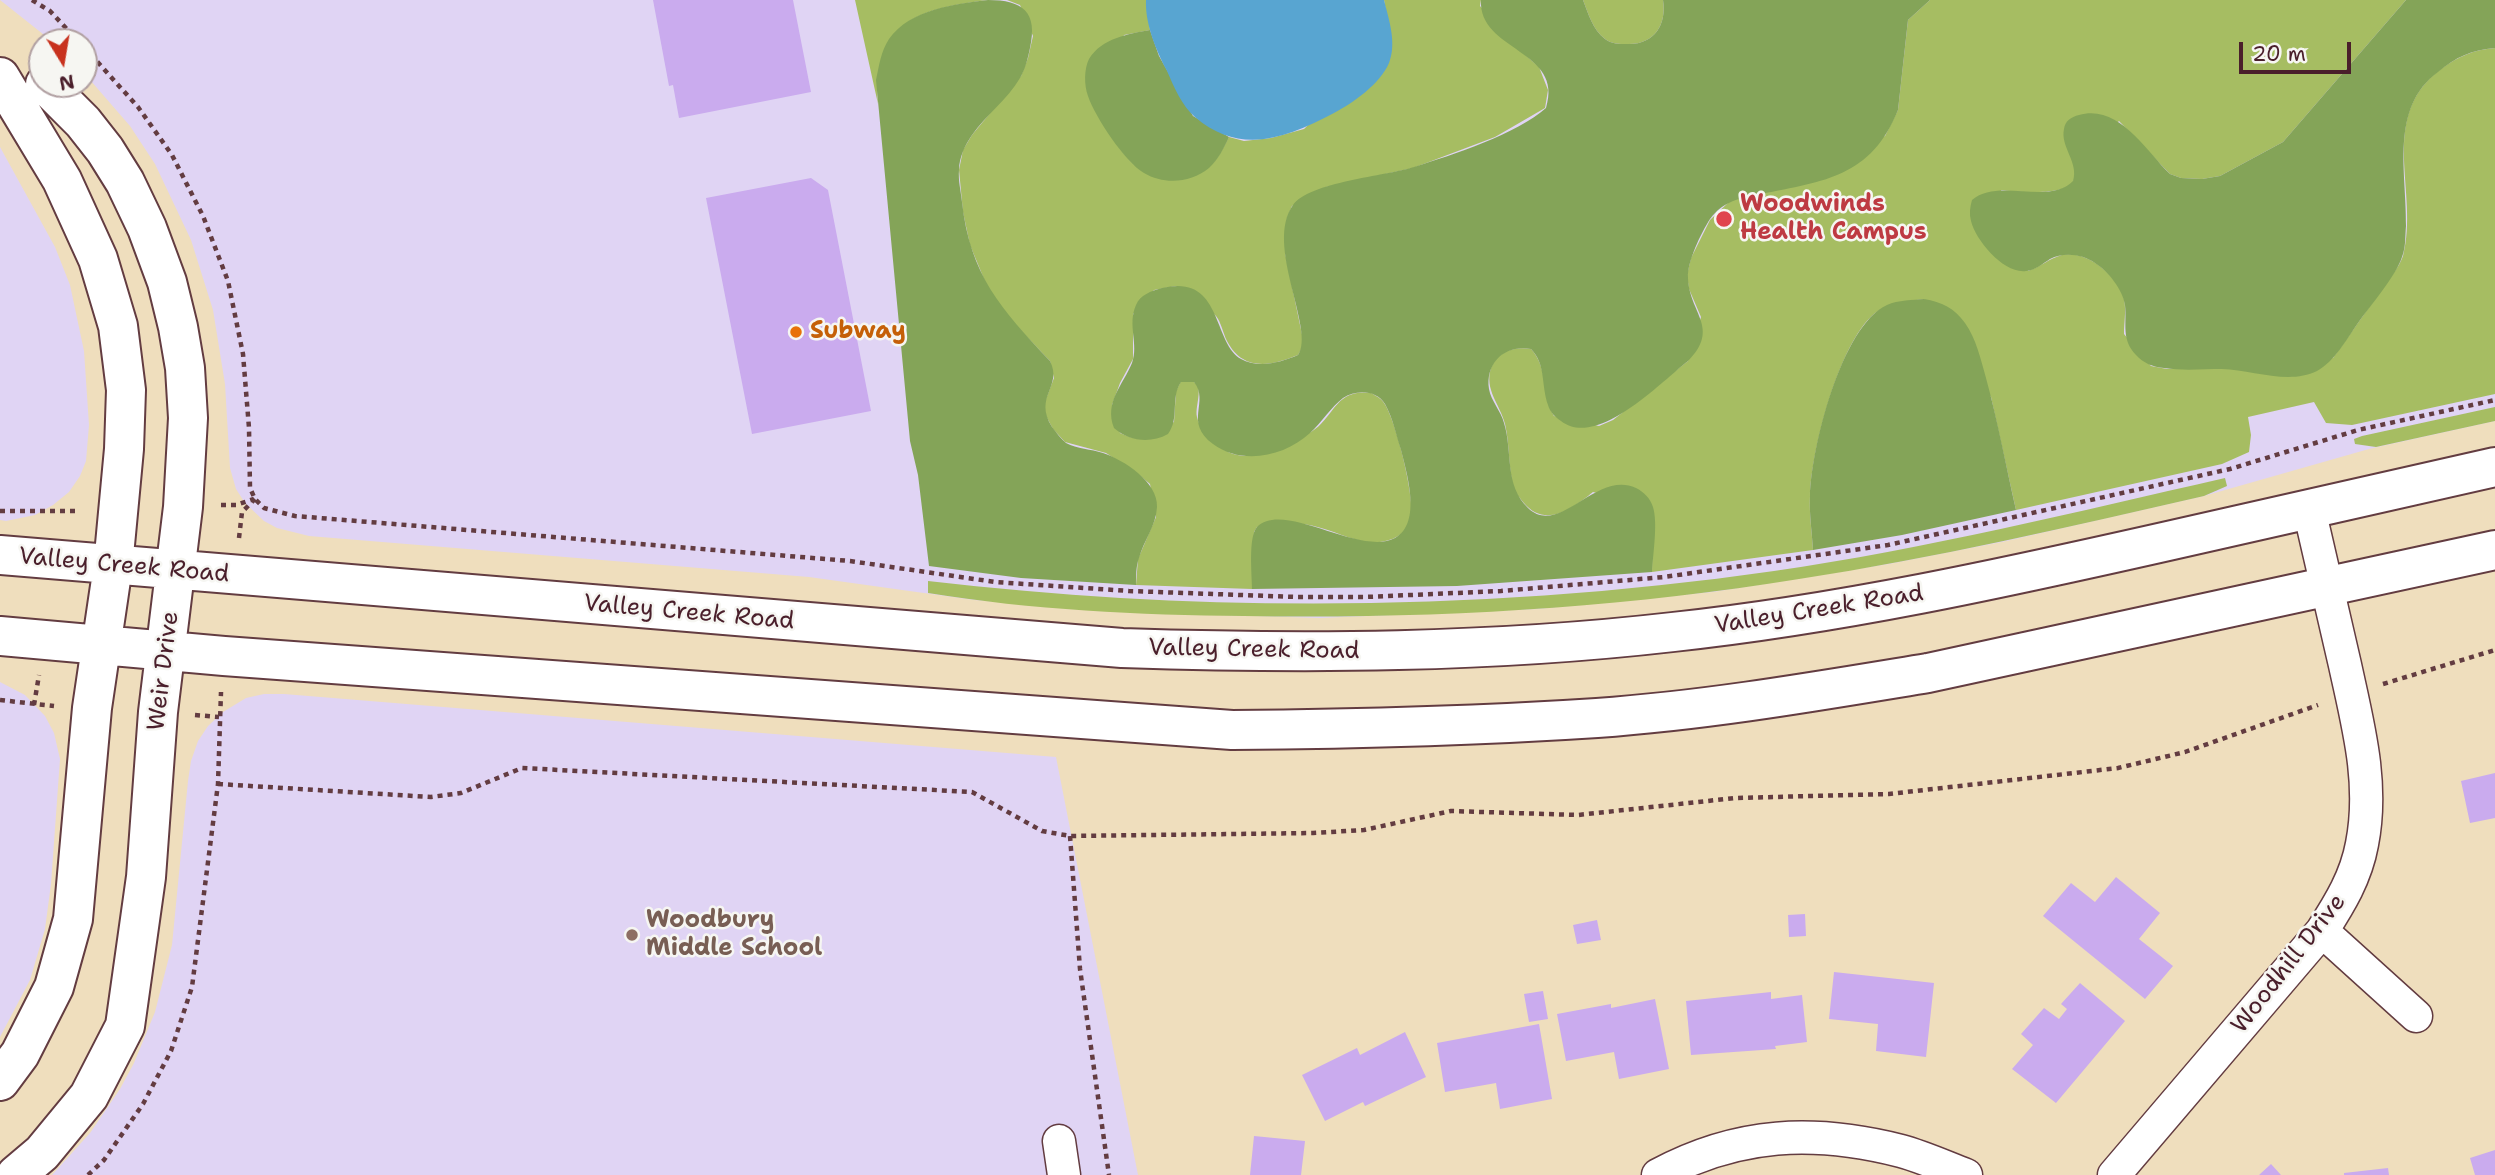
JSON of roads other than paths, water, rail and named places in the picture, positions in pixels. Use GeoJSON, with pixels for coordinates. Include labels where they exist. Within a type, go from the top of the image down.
{"type":"FeatureCollection","features":[{"type":"Feature","properties":{"kind":"main road","name":"Weir Drive"},"geometry":{"type":"LineString","coordinates":[[0,50],[28,69]]}},
{"type":"Feature","properties":{"kind":"main road"},"geometry":{"type":"LineString","coordinates":[[0,77],[73,202],[102,268],[114,310],[123,359],[126,406],[113,566],[92,708],[73,919],[54,987],[20,1054],[0,1081]]}},
{"type":"Feature","properties":{"kind":"main road","name":"Weir Drive"},"geometry":{"type":"LineString","coordinates":[[16,1175],[42,1153],[89,1096],[125,1026],[146,877],[158,712],[186,477],[188,402],[181,346],[167,282],[147,228],[114,164],[83,122],[58,98]]}},
{"type":"Feature","properties":{"kind":"main road","name":"Valley Creek Road"},"geometry":{"type":"LineString","coordinates":[[0,555],[1122,648],[1296,652],[1454,649],[1613,638],[1845,608],[2054,567],[2495,467]]}},
{"type":"Feature","properties":{"kind":"main road"},"geometry":{"type":"LineString","coordinates":[[0,636],[1232,730],[1390,729],[1599,718],[1750,702],[1928,673],[2495,550]]}},
{"type":"Feature","properties":{"kind":"street","name":"Woodhill Drive"},"geometry":{"type":"LineString","coordinates":[[2114,1175],[2322,931],[2349,888],[2357,865],[2366,823],[2368,783],[2351,693],[2309,509]]}},
{"type":"Feature","properties":{"kind":"street"},"geometry":{"type":"LineString","coordinates":[[2322,931],[2416,1016]]}},
{"type":"Feature","properties":{"kind":"street"},"geometry":{"type":"LineString","coordinates":[[1658,1175],[1723,1146],[1778,1137],[1838,1138],[1903,1152],[1966,1175]]}},
{"type":"Feature","properties":{"kind":"street"},"geometry":{"type":"LineString","coordinates":[[1059,1140],[1065,1175]]}},
{"type":"Feature","properties":{"kind":"water"},"geometry":{"type":"Polygon","coordinates":[[[1146,0],[1384,0],[1391,32],[1391,55],[1385,71],[1365,92],[1316,122],[1281,136],[1264,139],[1229,136],[1212,129],[1195,117],[1182,102],[1152,37],[1146,0]]]}},
{"type":"Feature","properties":{"kind":"place","name":"Woodwinds Health Campus"},"geometry":{"type":"Point","coordinates":[1724,219]}},
{"type":"Feature","properties":{"kind":"place","name":"Subway"},"geometry":{"type":"Point","coordinates":[796,332]}},
{"type":"Feature","properties":{"kind":"place","name":"Woodbury Middle School"},"geometry":{"type":"Point","coordinates":[632,935]}}]}
